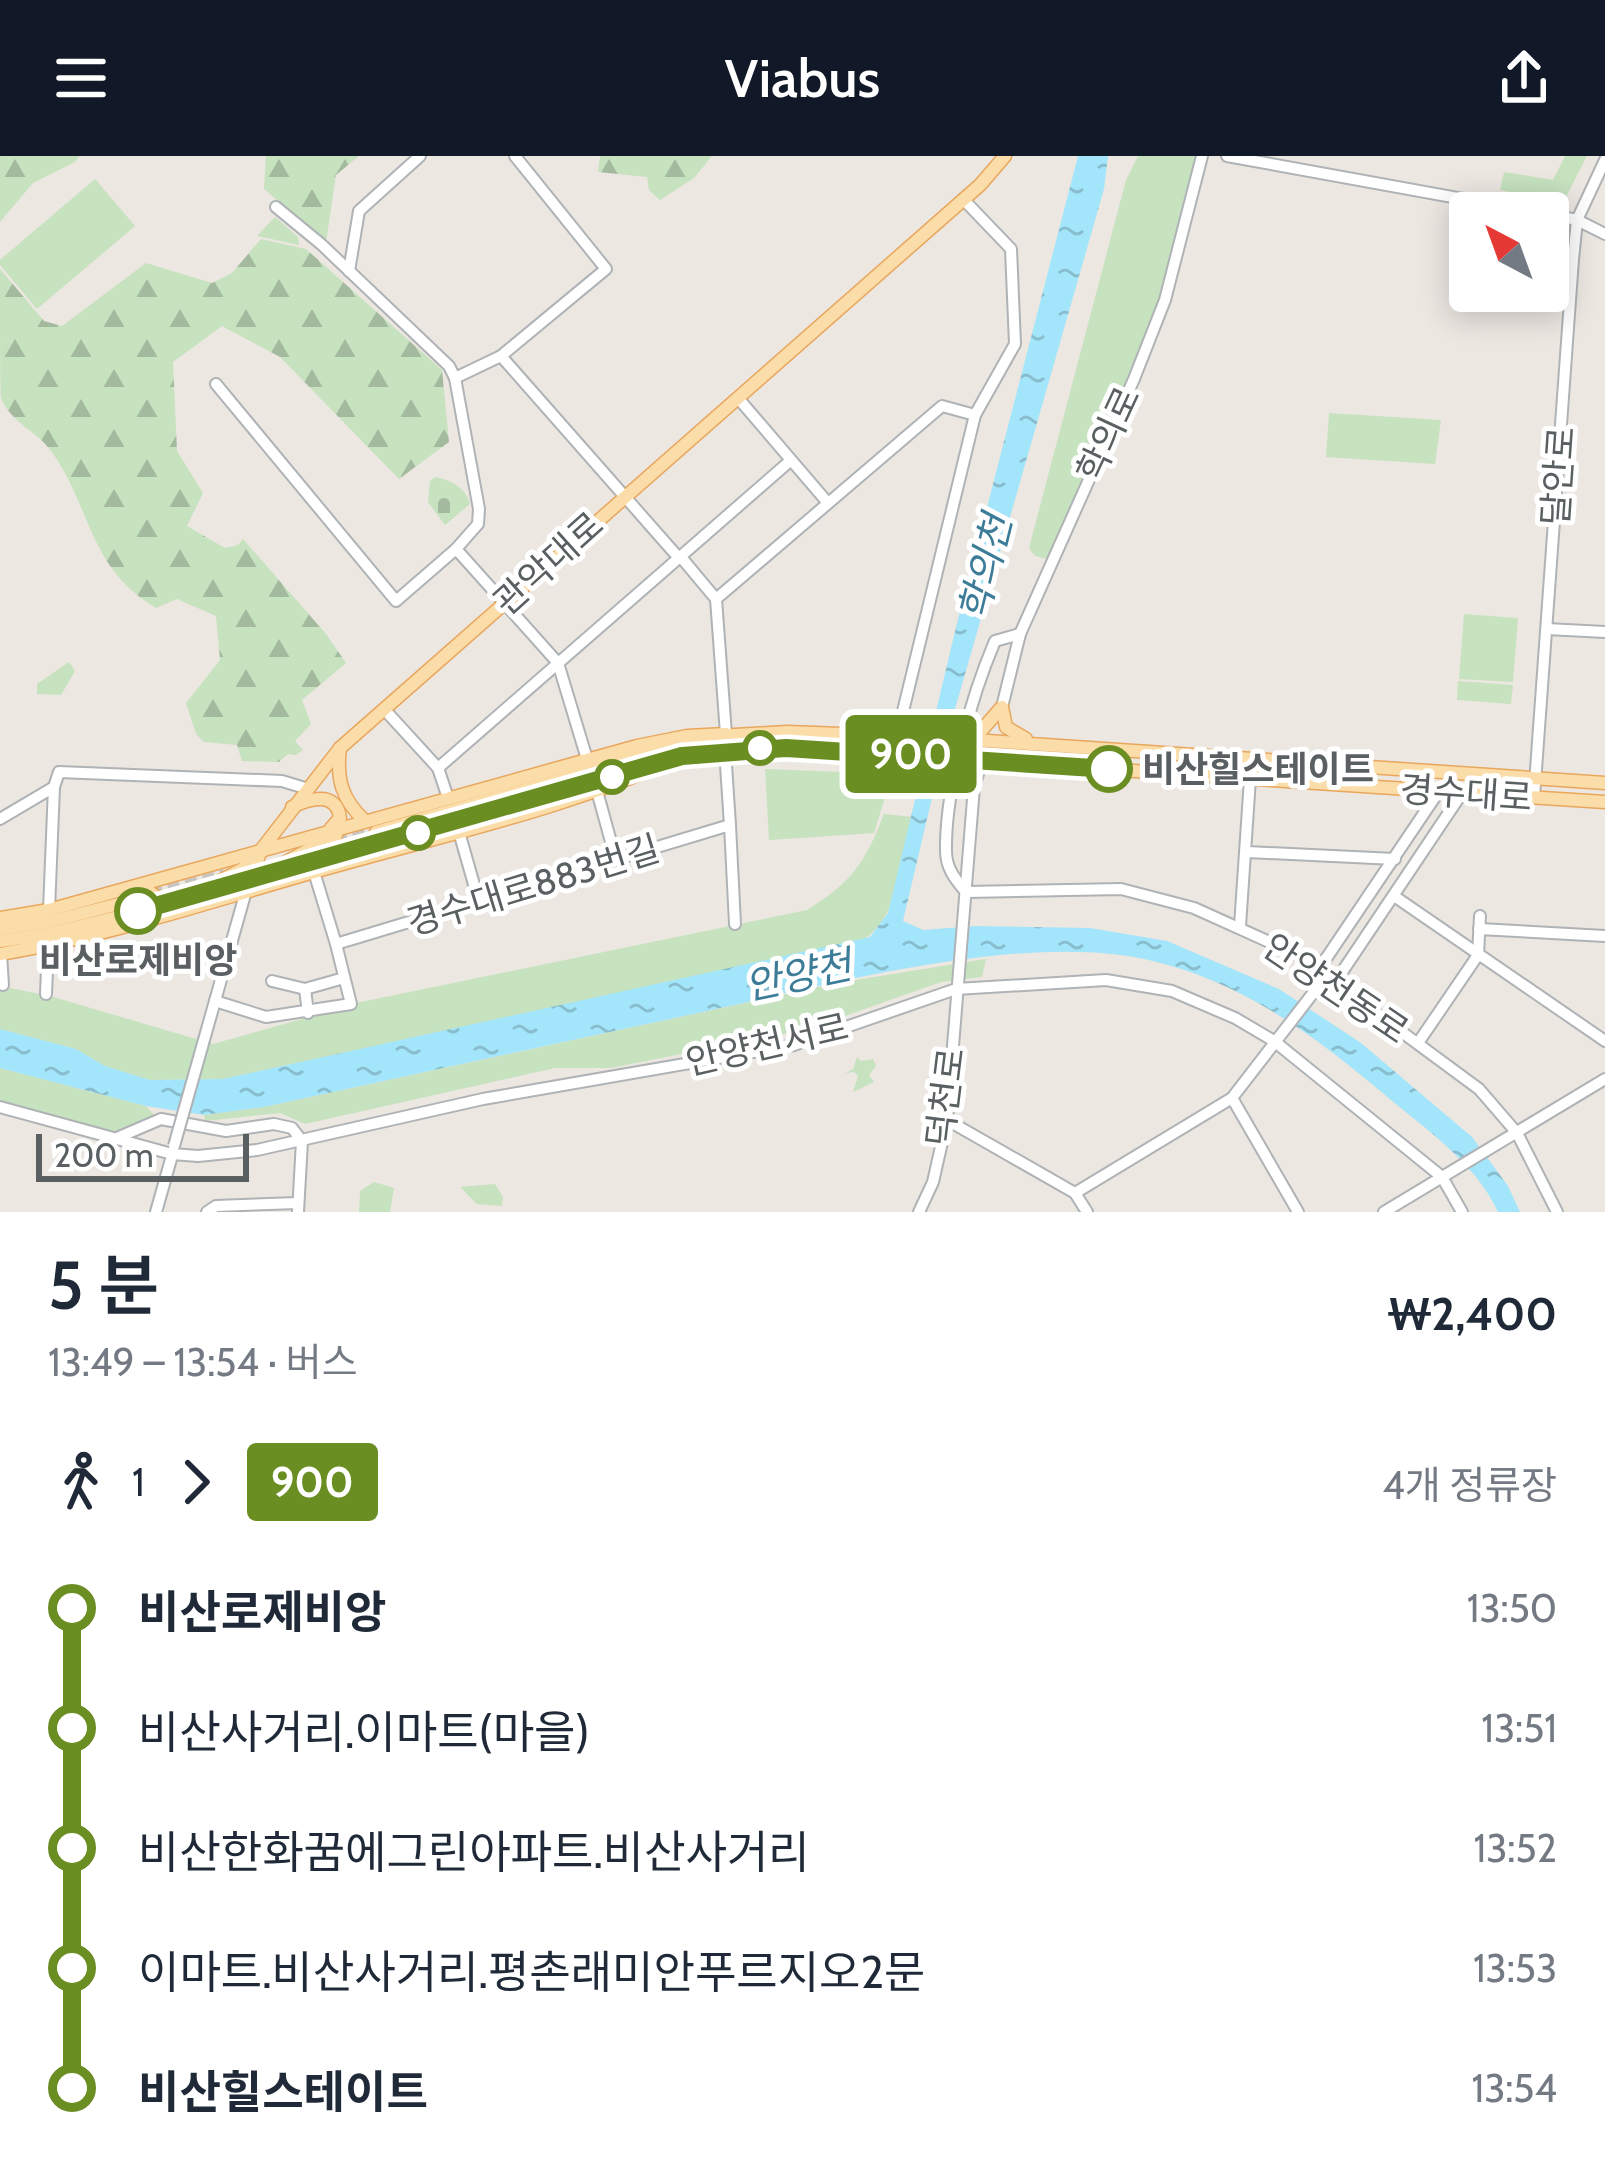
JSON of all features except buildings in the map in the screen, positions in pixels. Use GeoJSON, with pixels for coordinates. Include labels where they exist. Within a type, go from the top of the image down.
{"type":"FeatureCollection","features":[{"type":"Feature","properties":{"kind":"main road","name":"관악대로"},"geometry":{"type":"LineString","coordinates":[[246,891],[261,850],[340,748],[963,199],[1005,156]]}},
{"type":"Feature","properties":{"kind":"main road"},"geometry":{"type":"LineString","coordinates":[[974,740],[1002,707]]}},
{"type":"Feature","properties":{"kind":"main road"},"geometry":{"type":"LineString","coordinates":[[1002,707],[1006,728],[1033,742]]}},
{"type":"Feature","properties":{"kind":"main road"},"geometry":{"type":"LineString","coordinates":[[374,832],[726,734]]}},
{"type":"Feature","properties":{"kind":"main road"},"geometry":{"type":"LineString","coordinates":[[374,832],[448,798],[587,758],[687,736],[897,736]]}},
{"type":"Feature","properties":{"kind":"main road","name":"경수대로"},"geometry":{"type":"LineString","coordinates":[[897,736],[1605,783]]}},
{"type":"Feature","properties":{"kind":"main road"},"geometry":{"type":"LineString","coordinates":[[340,748],[337,771],[342,792],[374,832]]}},
{"type":"Feature","properties":{"kind":"main road"},"geometry":{"type":"LineString","coordinates":[[0,918],[49,910],[261,850],[325,836],[374,832],[682,756],[725,750]]}},
{"type":"Feature","properties":{"kind":"main road","name":"경수대로"},"geometry":{"type":"LineString","coordinates":[[725,750],[898,753],[1605,802]]}},
{"type":"Feature","properties":{"kind":"main road"},"geometry":{"type":"LineString","coordinates":[[0,929],[246,891],[597,791],[682,756]]}},
{"type":"Feature","properties":{"kind":"main road"},"geometry":{"type":"LineString","coordinates":[[246,891],[325,836],[340,818],[331,800],[312,798],[291,807]]}},
{"type":"Feature","properties":{"kind":"main road"},"geometry":{"type":"LineString","coordinates":[[314,872],[307,861],[325,836]]}},
{"type":"Feature","properties":{"kind":"main road"},"geometry":{"type":"LineString","coordinates":[[0,954],[49,945],[139,910],[244,868],[261,850]]}},
{"type":"Feature","properties":{"kind":"main road"},"geometry":{"type":"LineString","coordinates":[[0,941],[49,934],[139,910],[156,911],[159,898],[141,885]]}},
{"type":"Feature","properties":{"kind":"street"},"geometry":{"type":"LineString","coordinates":[[349,271],[359,211],[420,156]]}},
{"type":"Feature","properties":{"kind":"street"},"geometry":{"type":"LineString","coordinates":[[455,378],[501,356],[606,269],[514,156]]}},
{"type":"Feature","properties":{"kind":"street","name":"학의로"},"geometry":{"type":"LineString","coordinates":[[1002,707],[1020,634],[1149,340],[1178,258],[1202,156]]}},
{"type":"Feature","properties":{"kind":"street"},"geometry":{"type":"LineString","coordinates":[[1227,156],[1449,197]]}},
{"type":"Feature","properties":{"kind":"street","name":"달안로"},"geometry":{"type":"LineString","coordinates":[[1534,797],[1577,220],[1605,160]]}},
{"type":"Feature","properties":{"kind":"street"},"geometry":{"type":"LineString","coordinates":[[897,736],[974,415],[1015,344],[1011,249],[963,199]]}},
{"type":"Feature","properties":{"kind":"street"},"geometry":{"type":"LineString","coordinates":[[216,384],[396,601],[478,524],[455,378],[448,366],[276,207]]}},
{"type":"Feature","properties":{"kind":"street"},"geometry":{"type":"LineString","coordinates":[[1569,219],[1605,234]]}},
{"type":"Feature","properties":{"kind":"street"},"geometry":{"type":"LineString","coordinates":[[501,356],[716,599],[726,734]]}},
{"type":"Feature","properties":{"kind":"street"},"geometry":{"type":"LineString","coordinates":[[738,398],[828,503]]}},
{"type":"Feature","properties":{"kind":"street"},"geometry":{"type":"LineString","coordinates":[[716,599],[942,406],[974,415]]}},
{"type":"Feature","properties":{"kind":"street"},"geometry":{"type":"LineString","coordinates":[[438,768],[790,461]]}},
{"type":"Feature","properties":{"kind":"street"},"geometry":{"type":"LineString","coordinates":[[456,549],[558,664],[587,758]]}},
{"type":"Feature","properties":{"kind":"street"},"geometry":{"type":"LineString","coordinates":[[1547,628],[1605,632]]}},
{"type":"Feature","properties":{"kind":"street"},"geometry":{"type":"LineString","coordinates":[[966,898],[951,874],[946,853],[956,778],[981,673],[995,641],[1020,634]]}},
{"type":"Feature","properties":{"kind":"street"},"geometry":{"type":"LineString","coordinates":[[384,709],[438,768],[448,798]]}},
{"type":"Feature","properties":{"kind":"street"},"geometry":{"type":"LineString","coordinates":[[725,750],[735,924]]}},
{"type":"Feature","properties":{"kind":"street"},"geometry":{"type":"LineString","coordinates":[[966,898],[975,761]]}},
{"type":"Feature","properties":{"kind":"street"},"geometry":{"type":"LineString","coordinates":[[49,910],[54,787],[59,772],[282,781],[305,788]]}},
{"type":"Feature","properties":{"kind":"street"},"geometry":{"type":"LineString","coordinates":[[1240,926],[1250,778]]}},
{"type":"Feature","properties":{"kind":"street"},"geometry":{"type":"LineString","coordinates":[[0,819],[54,787]]}},
{"type":"Feature","properties":{"kind":"street"},"geometry":{"type":"LineString","coordinates":[[597,791],[616,860]]}},
{"type":"Feature","properties":{"kind":"street"},"geometry":{"type":"LineString","coordinates":[[1327,975],[1439,791]]}},
{"type":"Feature","properties":{"kind":"street"},"geometry":{"type":"LineString","coordinates":[[1076,1193],[1232,1098],[1394,896],[1462,793]]}},
{"type":"Feature","properties":{"kind":"street","name":"경수대로883번길"},"geometry":{"type":"LineString","coordinates":[[336,944],[730,825]]}},
{"type":"Feature","properties":{"kind":"street"},"geometry":{"type":"LineString","coordinates":[[459,832],[479,902]]}},
{"type":"Feature","properties":{"kind":"street"},"geometry":{"type":"LineString","coordinates":[[1247,852],[1395,859]]}},
{"type":"Feature","properties":{"kind":"street"},"geometry":{"type":"LineString","coordinates":[[946,853],[954,859],[969,856]]}},
{"type":"Feature","properties":{"kind":"street"},"geometry":{"type":"LineString","coordinates":[[215,1001],[266,1017],[351,1004],[314,872]]}},
{"type":"Feature","properties":{"kind":"street","name":"안양천동로"},"geometry":{"type":"LineString","coordinates":[[966,898],[1121,889],[1240,926],[1327,975],[1479,1089],[1557,1212]]}},
{"type":"Feature","properties":{"kind":"street","name":"관악대로"},"geometry":{"type":"LineString","coordinates":[[173,1150],[246,891]]}},
{"type":"Feature","properties":{"kind":"street"},"geometry":{"type":"LineString","coordinates":[[1394,896],[1605,1041]]}},
{"type":"Feature","properties":{"kind":"street","name":"덕천로"},"geometry":{"type":"LineString","coordinates":[[919,1212],[933,1182],[947,1120],[966,898]]}},
{"type":"Feature","properties":{"kind":"street"},"geometry":{"type":"LineString","coordinates":[[1418,1042],[1478,955],[1479,923],[1605,936]]}},
{"type":"Feature","properties":{"kind":"street"},"geometry":{"type":"LineString","coordinates":[[46,994],[49,945]]}},
{"type":"Feature","properties":{"kind":"street"},"geometry":{"type":"LineString","coordinates":[[0,954],[3,985]]}},
{"type":"Feature","properties":{"kind":"street"},"geometry":{"type":"LineString","coordinates":[[272,981],[305,989],[344,978]]}},
{"type":"Feature","properties":{"kind":"street","name":"안양천서로"},"geometry":{"type":"LineString","coordinates":[[0,1107],[198,1156],[302,1141],[483,1099],[794,1045],[957,983],[1106,980],[1172,991],[1274,1041],[1445,1175],[1462,1212]]}},
{"type":"Feature","properties":{"kind":"street"},"geometry":{"type":"LineString","coordinates":[[305,989],[308,1013]]}},
{"type":"Feature","properties":{"kind":"street"},"geometry":{"type":"LineString","coordinates":[[1384,1212],[1605,1079]]}},
{"type":"Feature","properties":{"kind":"street"},"geometry":{"type":"LineString","coordinates":[[1232,1098],[1298,1212]]}},
{"type":"Feature","properties":{"kind":"street"},"geometry":{"type":"LineString","coordinates":[[117,1138],[160,1119],[226,1131],[274,1124],[292,1128],[302,1141],[298,1208],[216,1206],[207,1212]]}},
{"type":"Feature","properties":{"kind":"street"},"geometry":{"type":"LineString","coordinates":[[947,1120],[1076,1193],[1087,1212]]}},
{"type":"Feature","properties":{"kind":"street"},"geometry":{"type":"LineString","coordinates":[[156,1212],[173,1150]]}},
{"type":"Feature","properties":{"kind":"green space"},"geometry":{"type":"Polygon","coordinates":[[[0,156],[80,156],[33,183],[0,222],[0,156]]]}},
{"type":"Feature","properties":{"kind":"green space"},"geometry":{"type":"Polygon","coordinates":[[[266,156],[359,156],[336,175],[326,242],[264,189],[266,156]]]}},
{"type":"Feature","properties":{"kind":"green space"},"geometry":{"type":"Polygon","coordinates":[[[600,156],[712,156],[694,178],[660,200],[649,190],[647,177],[598,172],[600,156]]]}},
{"type":"Feature","properties":{"kind":"green space"},"geometry":{"type":"Polygon","coordinates":[[[1138,156],[1198,156],[1164,286],[1131,378],[1047,559],[1035,556],[1029,548],[1126,180],[1138,156]]]}},
{"type":"Feature","properties":{"kind":"green space"},"geometry":{"type":"Polygon","coordinates":[[[1565,156],[1587,156],[1569,192],[1500,190],[1504,172],[1553,180],[1565,156]]]}},
{"type":"Feature","properties":{"kind":"green space"},"geometry":{"type":"Polygon","coordinates":[[[95,179],[135,226],[37,309],[0,260],[95,179]]]}},
{"type":"Feature","properties":{"kind":"green space"},"geometry":{"type":"Polygon","coordinates":[[[275,217],[298,237],[299,245],[257,236],[275,217]]]}},
{"type":"Feature","properties":{"kind":"green space"},"geometry":{"type":"Polygon","coordinates":[[[261,239],[306,249],[442,370],[449,442],[399,479],[280,357],[222,326],[173,362],[177,451],[203,493],[187,526],[225,548],[243,539],[346,663],[302,700],[311,724],[295,741],[303,750],[279,762],[242,761],[237,745],[204,742],[196,734],[186,703],[220,660],[216,616],[177,599],[156,608],[133,592],[103,555],[64,472],[45,444],[11,414],[1,398],[0,269],[44,321],[62,326],[146,263],[212,283],[232,273],[261,239]]]}},
{"type":"Feature","properties":{"kind":"green space"},"geometry":{"type":"Polygon","coordinates":[[[1329,413],[1441,420],[1435,464],[1326,457],[1329,413]]]}},
{"type":"Feature","properties":{"kind":"green space"},"geometry":{"type":"Polygon","coordinates":[[[435,477],[457,486],[470,504],[445,525],[428,502],[430,481],[435,477]]]}},
{"type":"Feature","properties":{"kind":"green space"},"geometry":{"type":"Polygon","coordinates":[[[1464,614],[1518,618],[1513,682],[1459,679],[1464,614]]]}},
{"type":"Feature","properties":{"kind":"green space"},"geometry":{"type":"Polygon","coordinates":[[[69,662],[75,671],[61,695],[37,694],[37,684],[69,662]]]}},
{"type":"Feature","properties":{"kind":"green space"},"geometry":{"type":"Polygon","coordinates":[[[1458,681],[1513,685],[1511,704],[1457,700],[1458,681]]]}},
{"type":"Feature","properties":{"kind":"green space"},"geometry":{"type":"Polygon","coordinates":[[[765,769],[870,773],[870,785],[889,785],[874,833],[769,840],[765,769]]]}},
{"type":"Feature","properties":{"kind":"green space"},"geometry":{"type":"Polygon","coordinates":[[[884,814],[913,817],[891,905],[872,933],[858,942],[223,1079],[150,1080],[105,1066],[76,1049],[0,1029],[0,986],[213,1044],[302,1019],[308,1013],[807,910],[855,870],[884,814]]]}},
{"type":"Feature","properties":{"kind":"green space"},"geometry":{"type":"Polygon","coordinates":[[[986,959],[982,977],[941,982],[808,1029],[611,1068],[555,1068],[305,1124],[280,1113],[205,1121],[204,1115],[264,1107],[837,983],[986,959]]]}},
{"type":"Feature","properties":{"kind":"green space"},"geometry":{"type":"Polygon","coordinates":[[[857,1057],[873,1059],[876,1066],[869,1075],[874,1082],[853,1092],[858,1076],[845,1073],[853,1069],[857,1057]]]}},
{"type":"Feature","properties":{"kind":"green space"},"geometry":{"type":"Polygon","coordinates":[[[0,1068],[146,1106],[154,1115],[118,1132],[0,1106],[0,1068]]]}},
{"type":"Feature","properties":{"kind":"green space"},"geometry":{"type":"Polygon","coordinates":[[[374,1182],[394,1188],[390,1212],[359,1212],[360,1191],[374,1182]]]}},
{"type":"Feature","properties":{"kind":"green space"},"geometry":{"type":"Polygon","coordinates":[[[495,1184],[503,1197],[502,1206],[477,1204],[460,1187],[495,1184]]]}},
{"type":"Feature","properties":{"kind":"water"},"geometry":{"type":"Polygon","coordinates":[[[1078,156],[1108,156],[1104,189],[943,751],[903,921],[923,930],[1090,928],[1167,941],[1279,989],[1361,1043],[1472,1137],[1508,1186],[1520,1212],[1498,1212],[1475,1176],[1445,1145],[1274,1012],[1185,970],[1104,953],[1049,952],[930,964],[264,1107],[204,1115],[146,1106],[0,1068],[0,1029],[76,1049],[105,1066],[150,1080],[223,1079],[870,937],[888,913],[957,623],[1078,156]]]}},
{"type":"Feature","properties":{"kind":"tunnel"},"geometry":{"type":"LineString","coordinates":[[319,848],[376,832]]}},
{"type":"Feature","properties":{"kind":"tunnel"},"geometry":{"type":"LineString","coordinates":[[202,894],[380,844]]}},
{"type":"Feature","properties":{"kind":"tunnel"},"geometry":{"type":"LineString","coordinates":[[134,900],[225,875]]}},
{"type":"Feature","properties":{"kind":"bus line","name":"900"},"geometry":{"type":"LineString","coordinates":[[138,911],[682,756],[786,748],[1109,769]]}},
{"type":"Feature","properties":{"kind":"place","name":"비산힐스테이트"},"geometry":{"type":"Point","coordinates":[1109,769]}},
{"type":"Feature","properties":{"kind":"place","name":"비산로제비앙"},"geometry":{"type":"Point","coordinates":[138,911]}},
{"type":"Feature","properties":{"kind":"water label","name":"학의천"},"geometry":{"type":"Point","coordinates":[985,568]}},
{"type":"Feature","properties":{"kind":"water label","name":"안양천"},"geometry":{"type":"Point","coordinates":[798,975]}}]}
